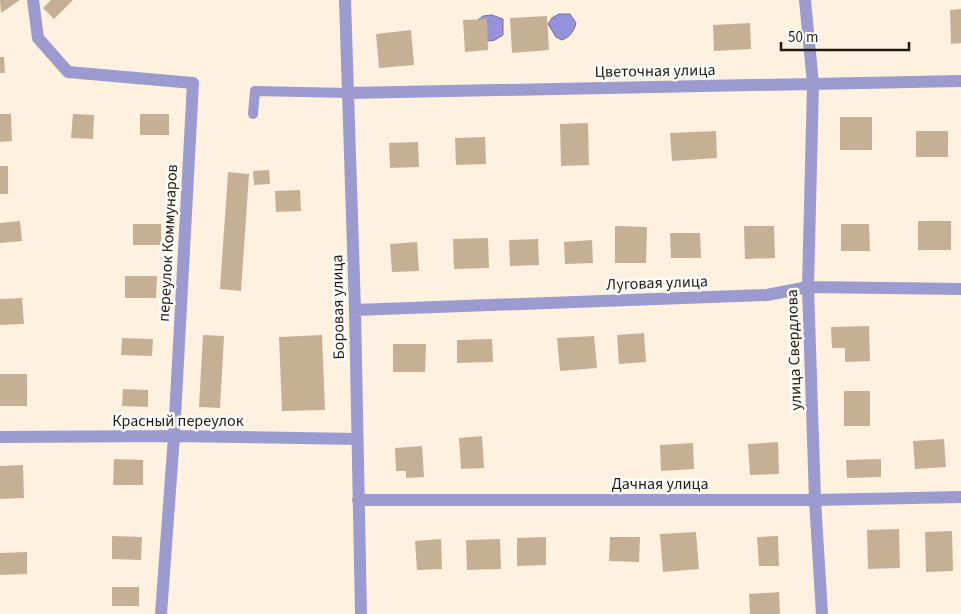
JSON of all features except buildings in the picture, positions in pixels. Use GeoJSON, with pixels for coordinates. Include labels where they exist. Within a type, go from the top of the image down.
{"type":"FeatureCollection","features":[{"type":"Feature","properties":{"kind":"street","name":"переулок Коммунаров"},"geometry":{"type":"LineString","coordinates":[[33,0],[38,38],[68,72],[193,82],[174,436],[161,614]]}},
{"type":"Feature","properties":{"kind":"street","name":"Боровая улица"},"geometry":{"type":"LineString","coordinates":[[345,0],[349,93],[361,614]]}},
{"type":"Feature","properties":{"kind":"street","name":"улица Свердлова"},"geometry":{"type":"LineString","coordinates":[[805,0],[813,84],[808,287],[822,614]]}},
{"type":"Feature","properties":{"kind":"street","name":"Цветочная улица"},"geometry":{"type":"LineString","coordinates":[[349,93],[961,81]]}},
{"type":"Feature","properties":{"kind":"street","name":"Луговая улица"},"geometry":{"type":"LineString","coordinates":[[354,310],[767,295],[808,287],[961,289]]}},
{"type":"Feature","properties":{"kind":"street","name":"Красный переулок"},"geometry":{"type":"LineString","coordinates":[[0,437],[357,438]]}},
{"type":"Feature","properties":{"kind":"street","name":"Дачная улица"},"geometry":{"type":"LineString","coordinates":[[358,500],[816,500],[961,497]]}},
{"type":"Feature","properties":{"kind":"lane"},"geometry":{"type":"LineString","coordinates":[[253,114],[255,90],[349,93]]}},
{"type":"Feature","properties":{"kind":"shaded area"},"geometry":{"type":"Polygon","coordinates":[[[559,14],[570,14],[576,23],[571,33],[562,40],[556,37],[548,24],[552,18],[559,14]]]}},
{"type":"Feature","properties":{"kind":"shaded area"},"geometry":{"type":"Polygon","coordinates":[[[492,15],[503,19],[503,35],[495,40],[482,42],[474,23],[483,16],[492,15]]]}}]}
